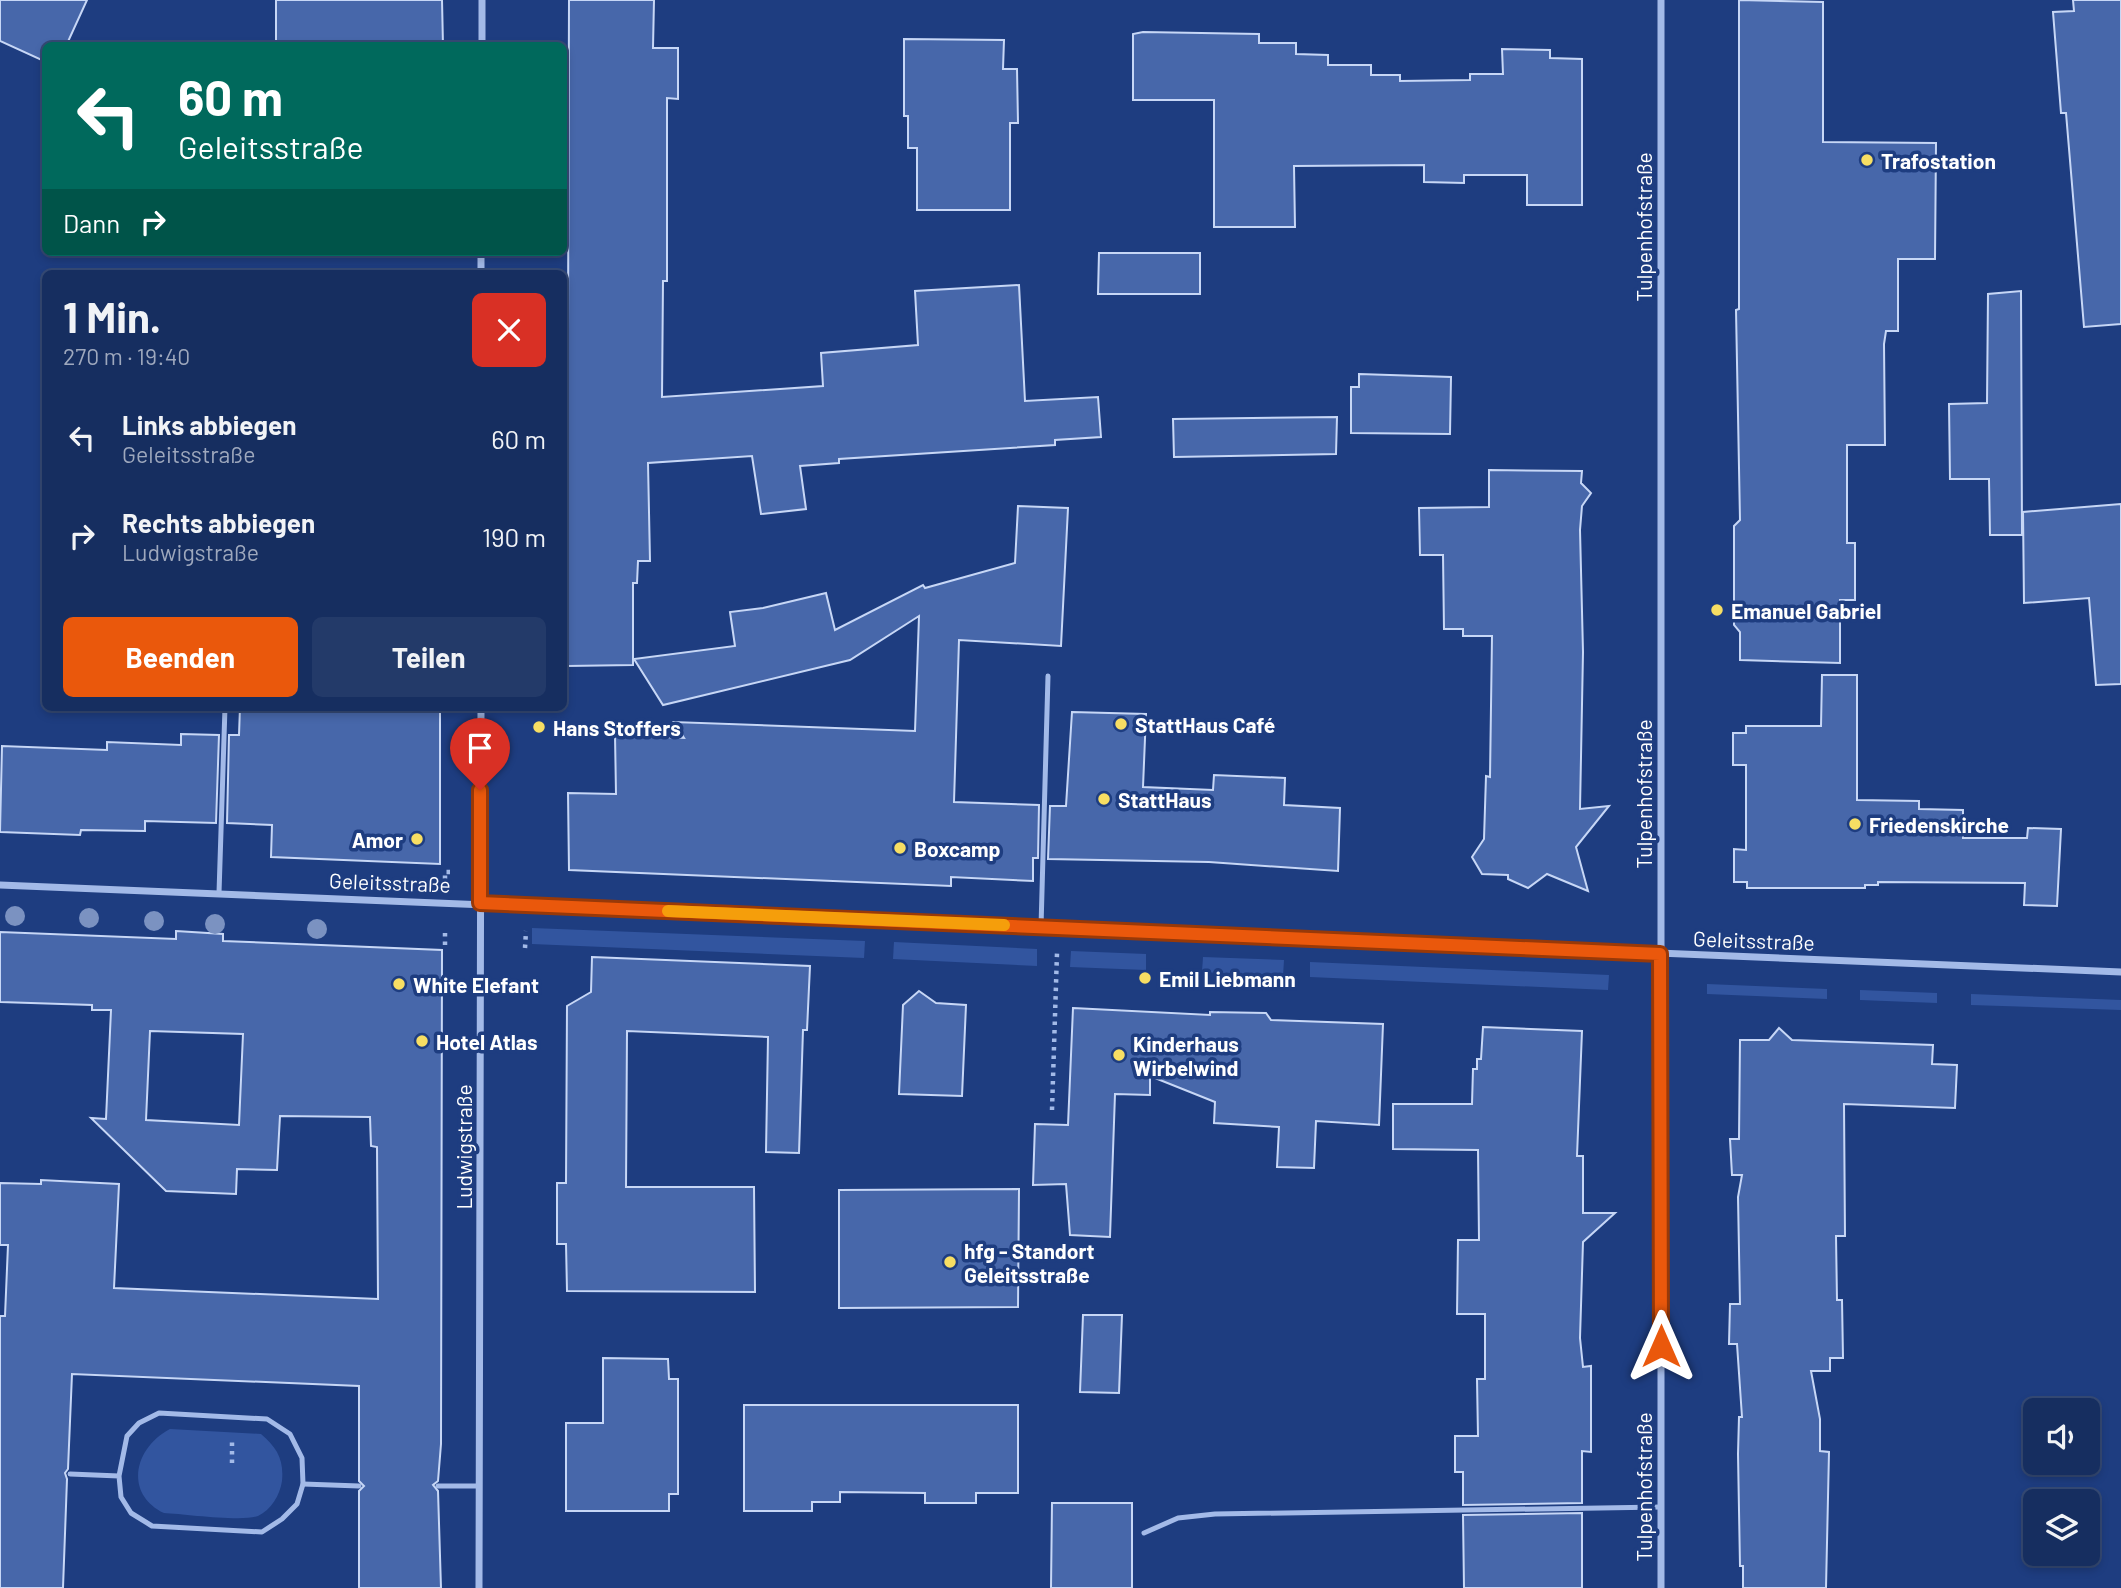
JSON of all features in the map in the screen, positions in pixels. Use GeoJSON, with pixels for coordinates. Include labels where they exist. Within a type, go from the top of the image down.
{"type":"FeatureCollection","features":[{"type":"Feature","properties":{"kind":"street"},"geometry":{"type":"LineString","coordinates":[[482,0],[482,42]]}},
{"type":"Feature","properties":{"kind":"street","name":"Tulpenhofstraße"},"geometry":{"type":"LineString","coordinates":[[1661,0],[1661,1588]]}},
{"type":"Feature","properties":{"kind":"street","name":"Ludwigstraße"},"geometry":{"type":"LineString","coordinates":[[479,1588],[481,711]]}},
{"type":"Feature","properties":{"kind":"street","name":"Geleitsstraße"},"geometry":{"type":"LineString","coordinates":[[0,884],[2121,972]]}},
{"type":"Feature","properties":{"kind":"lane"},"geometry":{"type":"LineString","coordinates":[[1041,927],[1048,676]]}},
{"type":"Feature","properties":{"kind":"lane"},"geometry":{"type":"LineString","coordinates":[[219,893],[225,711]]}},
{"type":"Feature","properties":{"kind":"lane"},"geometry":{"type":"LineString","coordinates":[[159,1413],[267,1419],[290,1434],[302,1458],[303,1484],[297,1504],[282,1519],[262,1532],[248,1532],[152,1526],[131,1513],[121,1497],[119,1476],[127,1436],[139,1423],[159,1413]]}},
{"type":"Feature","properties":{"kind":"lane"},"geometry":{"type":"LineString","coordinates":[[70,1474],[119,1476]]}},
{"type":"Feature","properties":{"kind":"lane"},"geometry":{"type":"LineString","coordinates":[[303,1484],[359,1486]]}},
{"type":"Feature","properties":{"kind":"lane"},"geometry":{"type":"LineString","coordinates":[[438,1486],[479,1486]]}},
{"type":"Feature","properties":{"kind":"lane"},"geometry":{"type":"LineString","coordinates":[[1144,1533],[1178,1518],[1215,1514],[1661,1507]]}},
{"type":"Feature","properties":{"kind":"path"},"geometry":{"type":"LineString","coordinates":[[445,872],[453,872]]}},
{"type":"Feature","properties":{"kind":"path"},"geometry":{"type":"LineString","coordinates":[[445,928],[449,945]]}},
{"type":"Feature","properties":{"kind":"path"},"geometry":{"type":"LineString","coordinates":[[525,948],[526,928]]}},
{"type":"Feature","properties":{"kind":"path"},"geometry":{"type":"LineString","coordinates":[[1052,1111],[1058,928]]}},
{"type":"Feature","properties":{"kind":"path"},"geometry":{"type":"LineString","coordinates":[[232,1432],[232,1463]]}},
{"type":"Feature","properties":{"kind":"shaded area"},"geometry":{"type":"Polygon","coordinates":[[[532,928],[865,941],[864,958],[532,944],[532,928]]]}},
{"type":"Feature","properties":{"kind":"shaded area"},"geometry":{"type":"Polygon","coordinates":[[[894,942],[1037,949],[1037,966],[893,959],[894,942]]]}},
{"type":"Feature","properties":{"kind":"shaded area"},"geometry":{"type":"Polygon","coordinates":[[[1071,951],[1146,954],[1146,970],[1070,967],[1071,951]]]}},
{"type":"Feature","properties":{"kind":"shaded area"},"geometry":{"type":"Polygon","coordinates":[[[1203,957],[1284,960],[1283,976],[1202,972],[1203,957]]]}},
{"type":"Feature","properties":{"kind":"shaded area"},"geometry":{"type":"Polygon","coordinates":[[[1310,962],[1609,975],[1608,990],[1310,977],[1310,962]]]}},
{"type":"Feature","properties":{"kind":"shaded area"},"geometry":{"type":"Polygon","coordinates":[[[1707,984],[1827,989],[1827,999],[1707,994],[1707,984]]]}},
{"type":"Feature","properties":{"kind":"shaded area"},"geometry":{"type":"Polygon","coordinates":[[[1860,990],[1937,993],[1937,1003],[1860,1000],[1860,990]]]}},
{"type":"Feature","properties":{"kind":"shaded area"},"geometry":{"type":"Polygon","coordinates":[[[1971,994],[2121,1000],[2121,1010],[1971,1005],[1971,994]]]}},
{"type":"Feature","properties":{"kind":"shaded area"},"geometry":{"type":"Polygon","coordinates":[[[170,1429],[261,1434],[275,1449],[282,1466],[281,1486],[274,1502],[258,1516],[250,1518],[164,1513],[151,1504],[143,1494],[138,1470],[149,1447],[170,1429]]]}},
{"type":"Feature","properties":{"kind":"building"},"geometry":{"type":"Polygon","coordinates":[[[0,0],[87,0],[68,42],[42,42],[42,60],[0,41],[0,0]]]}},
{"type":"Feature","properties":{"kind":"building"},"geometry":{"type":"Polygon","coordinates":[[[276,0],[442,0],[443,42],[276,42],[276,0]]]}},
{"type":"Feature","properties":{"kind":"building"},"geometry":{"type":"Polygon","coordinates":[[[569,0],[654,0],[653,48],[678,48],[678,99],[667,98],[667,281],[663,281],[662,397],[823,386],[821,353],[918,345],[915,291],[1019,285],[1025,401],[1098,397],[1101,437],[1055,440],[1055,445],[839,459],[839,463],[800,466],[806,509],[761,514],[752,456],[648,463],[650,561],[638,561],[637,583],[633,583],[633,665],[567,666],[569,0]]]}},
{"type":"Feature","properties":{"kind":"building"},"geometry":{"type":"Polygon","coordinates":[[[1739,0],[1823,2],[1823,142],[1936,143],[1935,259],[1898,259],[1898,331],[1886,331],[1884,344],[1885,445],[1847,445],[1847,543],[1855,543],[1855,600],[1840,600],[1840,663],[1740,660],[1740,632],[1734,625],[1734,526],[1740,520],[1736,310],[1739,309],[1739,0]]]}},
{"type":"Feature","properties":{"kind":"building"},"geometry":{"type":"Polygon","coordinates":[[[2073,0],[2121,0],[2121,324],[2084,327],[2066,113],[2061,113],[2053,12],[2074,11],[2073,0]]]}},
{"type":"Feature","properties":{"kind":"building"},"geometry":{"type":"Polygon","coordinates":[[[1133,34],[1259,34],[1259,43],[1296,43],[1296,54],[1328,55],[1328,65],[1371,65],[1371,75],[1400,75],[1400,81],[1470,80],[1470,74],[1503,74],[1502,49],[1550,50],[1550,58],[1582,59],[1582,205],[1527,205],[1527,175],[1464,175],[1464,183],[1424,182],[1424,165],[1294,166],[1295,227],[1214,227],[1214,100],[1133,100],[1133,34]]]}},
{"type":"Feature","properties":{"kind":"building"},"geometry":{"type":"Polygon","coordinates":[[[904,39],[1004,40],[1003,69],[1017,69],[1018,123],[1010,123],[1010,210],[917,210],[917,148],[908,148],[908,116],[904,116],[904,39]]]}},
{"type":"Feature","properties":{"kind":"building"},"geometry":{"type":"Polygon","coordinates":[[[1099,253],[1200,253],[1200,294],[1098,294],[1099,253]]]}},
{"type":"Feature","properties":{"kind":"building"},"geometry":{"type":"Polygon","coordinates":[[[2021,291],[2022,535],[1990,535],[1989,479],[1950,479],[1949,404],[1987,403],[1988,294],[2021,291]]]}},
{"type":"Feature","properties":{"kind":"building"},"geometry":{"type":"Polygon","coordinates":[[[1359,374],[1451,377],[1450,434],[1351,433],[1351,387],[1359,387],[1359,374]]]}},
{"type":"Feature","properties":{"kind":"building"},"geometry":{"type":"Polygon","coordinates":[[[1337,417],[1336,454],[1174,457],[1173,419],[1337,417]]]}},
{"type":"Feature","properties":{"kind":"building"},"geometry":{"type":"Polygon","coordinates":[[[1489,470],[1582,471],[1581,483],[1591,493],[1582,506],[1580,530],[1583,652],[1580,809],[1609,806],[1576,847],[1588,891],[1547,874],[1528,888],[1508,879],[1508,875],[1482,874],[1472,857],[1484,839],[1486,776],[1490,777],[1492,636],[1463,636],[1463,629],[1444,629],[1443,555],[1420,555],[1419,508],[1489,507],[1489,470]]]}},
{"type":"Feature","properties":{"kind":"building"},"geometry":{"type":"Polygon","coordinates":[[[2121,504],[2121,684],[2096,685],[2089,598],[2024,603],[2023,512],[2121,504]]]}},
{"type":"Feature","properties":{"kind":"building"},"geometry":{"type":"Polygon","coordinates":[[[1018,506],[1068,508],[1061,646],[959,640],[954,802],[1039,805],[1038,858],[1033,858],[1033,881],[951,877],[951,886],[569,870],[568,793],[616,794],[615,735],[684,738],[674,722],[915,731],[919,616],[850,660],[663,705],[634,659],[735,646],[730,612],[763,608],[826,593],[835,630],[923,585],[925,588],[1015,563],[1018,506]]]}},
{"type":"Feature","properties":{"kind":"building","name":"Friedenskirche"},"geometry":{"type":"Polygon","coordinates":[[[1822,675],[1857,675],[1857,800],[1919,801],[1919,809],[1963,810],[1963,838],[2027,838],[2028,828],[2061,829],[2057,906],[2024,905],[2025,883],[1878,882],[1878,885],[1865,885],[1865,888],[1747,888],[1747,882],[1734,882],[1734,849],[1746,850],[1746,765],[1733,765],[1733,733],[1746,733],[1746,726],[1821,726],[1822,675]]]}},
{"type":"Feature","properties":{"kind":"building"},"geometry":{"type":"Polygon","coordinates":[[[240,711],[440,711],[440,864],[271,857],[272,825],[227,823],[229,735],[239,735],[240,711]]]}},
{"type":"Feature","properties":{"kind":"building"},"geometry":{"type":"Polygon","coordinates":[[[1072,712],[1146,714],[1143,787],[1213,790],[1214,775],[1285,778],[1284,805],[1340,808],[1338,871],[1209,862],[1048,859],[1050,806],[1066,806],[1072,712]]]}},
{"type":"Feature","properties":{"kind":"building"},"geometry":{"type":"Polygon","coordinates":[[[181,734],[219,735],[216,823],[145,821],[145,831],[81,830],[80,835],[0,832],[2,746],[107,750],[107,742],[181,745],[181,734]]]}},
{"type":"Feature","properties":{"kind":"building"},"geometry":{"type":"Polygon","coordinates":[[[176,931],[223,934],[223,941],[442,950],[441,1444],[438,1481],[433,1485],[438,1491],[441,1588],[359,1588],[359,1491],[364,1486],[359,1481],[359,1386],[72,1374],[68,1469],[65,1473],[67,1479],[63,1588],[0,1588],[0,1316],[5,1316],[8,1245],[0,1245],[0,1183],[41,1184],[41,1180],[119,1184],[114,1288],[378,1299],[377,1147],[371,1146],[370,1117],[280,1116],[277,1170],[237,1169],[236,1194],[166,1191],[91,1118],[106,1119],[111,1010],[92,1010],[92,1005],[0,1002],[0,932],[176,939],[176,931]],[[150,1031],[146,1120],[239,1125],[243,1034],[150,1031]]]}},
{"type":"Feature","properties":{"kind":"building"},"geometry":{"type":"Polygon","coordinates":[[[592,957],[810,966],[807,1030],[803,1030],[799,1153],[766,1152],[768,1037],[627,1031],[626,1187],[754,1187],[755,1292],[567,1291],[566,1244],[557,1244],[557,1183],[566,1183],[567,1006],[591,992],[592,957]]]}},
{"type":"Feature","properties":{"kind":"building"},"geometry":{"type":"Polygon","coordinates":[[[919,991],[936,1003],[966,1005],[962,1096],[899,1094],[903,1005],[919,991]]]}},
{"type":"Feature","properties":{"kind":"building"},"geometry":{"type":"Polygon","coordinates":[[[1073,1008],[1210,1015],[1210,1012],[1266,1013],[1271,1020],[1383,1024],[1379,1125],[1316,1121],[1314,1168],[1277,1167],[1279,1127],[1214,1123],[1215,1102],[1150,1076],[1150,1095],[1115,1094],[1110,1237],[1070,1235],[1066,1184],[1033,1185],[1035,1124],[1068,1125],[1073,1008]]]}},
{"type":"Feature","properties":{"kind":"building"},"geometry":{"type":"Polygon","coordinates":[[[1483,1027],[1582,1031],[1577,1156],[1583,1156],[1583,1213],[1615,1213],[1583,1242],[1580,1338],[1583,1367],[1591,1366],[1591,1452],[1582,1451],[1582,1503],[1463,1505],[1463,1472],[1455,1472],[1455,1436],[1478,1436],[1477,1379],[1485,1379],[1485,1314],[1457,1314],[1458,1240],[1479,1240],[1478,1150],[1393,1149],[1393,1104],[1472,1104],[1473,1069],[1477,1069],[1477,1059],[1481,1059],[1483,1027]]]}},
{"type":"Feature","properties":{"kind":"building"},"geometry":{"type":"Polygon","coordinates":[[[1779,1028],[1792,1040],[1933,1045],[1932,1064],[1957,1065],[1955,1108],[1844,1104],[1845,1236],[1836,1236],[1837,1300],[1842,1300],[1843,1358],[1830,1358],[1830,1371],[1811,1371],[1820,1419],[1820,1451],[1829,1452],[1826,1588],[1743,1588],[1743,1566],[1740,1566],[1738,1454],[1739,1417],[1742,1417],[1737,1344],[1729,1344],[1730,1304],[1740,1304],[1738,1197],[1742,1175],[1732,1175],[1730,1139],[1739,1139],[1740,1040],[1769,1040],[1779,1028]]]}},
{"type":"Feature","properties":{"kind":"building","name":"hfg - Standort Geleitsstraße"},"geometry":{"type":"Polygon","coordinates":[[[1019,1189],[1018,1307],[839,1308],[839,1190],[1019,1189]]]}},
{"type":"Feature","properties":{"kind":"building"},"geometry":{"type":"Polygon","coordinates":[[[1083,1315],[1122,1315],[1119,1393],[1080,1392],[1083,1315]]]}},
{"type":"Feature","properties":{"kind":"building"},"geometry":{"type":"Polygon","coordinates":[[[603,1358],[668,1359],[669,1379],[678,1379],[678,1494],[669,1494],[669,1511],[566,1511],[566,1423],[603,1423],[603,1358]]]}},
{"type":"Feature","properties":{"kind":"building"},"geometry":{"type":"Polygon","coordinates":[[[744,1405],[1018,1405],[1018,1493],[976,1493],[976,1503],[925,1503],[925,1493],[840,1492],[840,1502],[812,1502],[812,1511],[744,1511],[744,1405]]]}},
{"type":"Feature","properties":{"kind":"building"},"geometry":{"type":"Polygon","coordinates":[[[1052,1503],[1132,1503],[1132,1588],[1051,1588],[1052,1503]]]}},
{"type":"Feature","properties":{"kind":"building"},"geometry":{"type":"Polygon","coordinates":[[[1582,1513],[1582,1588],[1464,1588],[1463,1515],[1582,1513]]]}},
{"type":"Feature","properties":{"kind":"slow traffic"},"geometry":{"type":"LineString","coordinates":[[668,911],[1004,925]]}},
{"type":"Feature","properties":{"kind":"place","name":"Trafostation"},"geometry":{"type":"Point","coordinates":[1867,160]}},
{"type":"Feature","properties":{"kind":"place","name":"Emanuel Gabriel"},"geometry":{"type":"Point","coordinates":[1717,610]}},
{"type":"Feature","properties":{"kind":"place","name":"StattHaus Café"},"geometry":{"type":"Point","coordinates":[1121,724]}},
{"type":"Feature","properties":{"kind":"place","name":"Hans Stoffers"},"geometry":{"type":"Point","coordinates":[539,727]}},
{"type":"Feature","properties":{"kind":"place","name":"StattHaus"},"geometry":{"type":"Point","coordinates":[1104,799]}},
{"type":"Feature","properties":{"kind":"place","name":"Friedenskirche"},"geometry":{"type":"Point","coordinates":[1855,824]}},
{"type":"Feature","properties":{"kind":"place","name":"Amor"},"geometry":{"type":"Point","coordinates":[417,839]}},
{"type":"Feature","properties":{"kind":"place","name":"Boxcamp"},"geometry":{"type":"Point","coordinates":[900,848]}},
{"type":"Feature","properties":{"kind":"place","name":"Emil Liebmann"},"geometry":{"type":"Point","coordinates":[1145,978]}},
{"type":"Feature","properties":{"kind":"place","name":"White Elefant"},"geometry":{"type":"Point","coordinates":[399,984]}},
{"type":"Feature","properties":{"kind":"place","name":"Hotel Atlas"},"geometry":{"type":"Point","coordinates":[422,1041]}},
{"type":"Feature","properties":{"kind":"place","name":"Kinderhaus Wirbelwind"},"geometry":{"type":"Point","coordinates":[1119,1055]}},
{"type":"Feature","properties":{"kind":"place","name":"hfg - Standort Geleitsstraße"},"geometry":{"type":"Point","coordinates":[950,1262]}},
{"type":"Feature","properties":{"kind":"route"},"geometry":{"type":"LineString","coordinates":[[480,790],[480,903],[1660,954],[1661,1346]]}}]}
